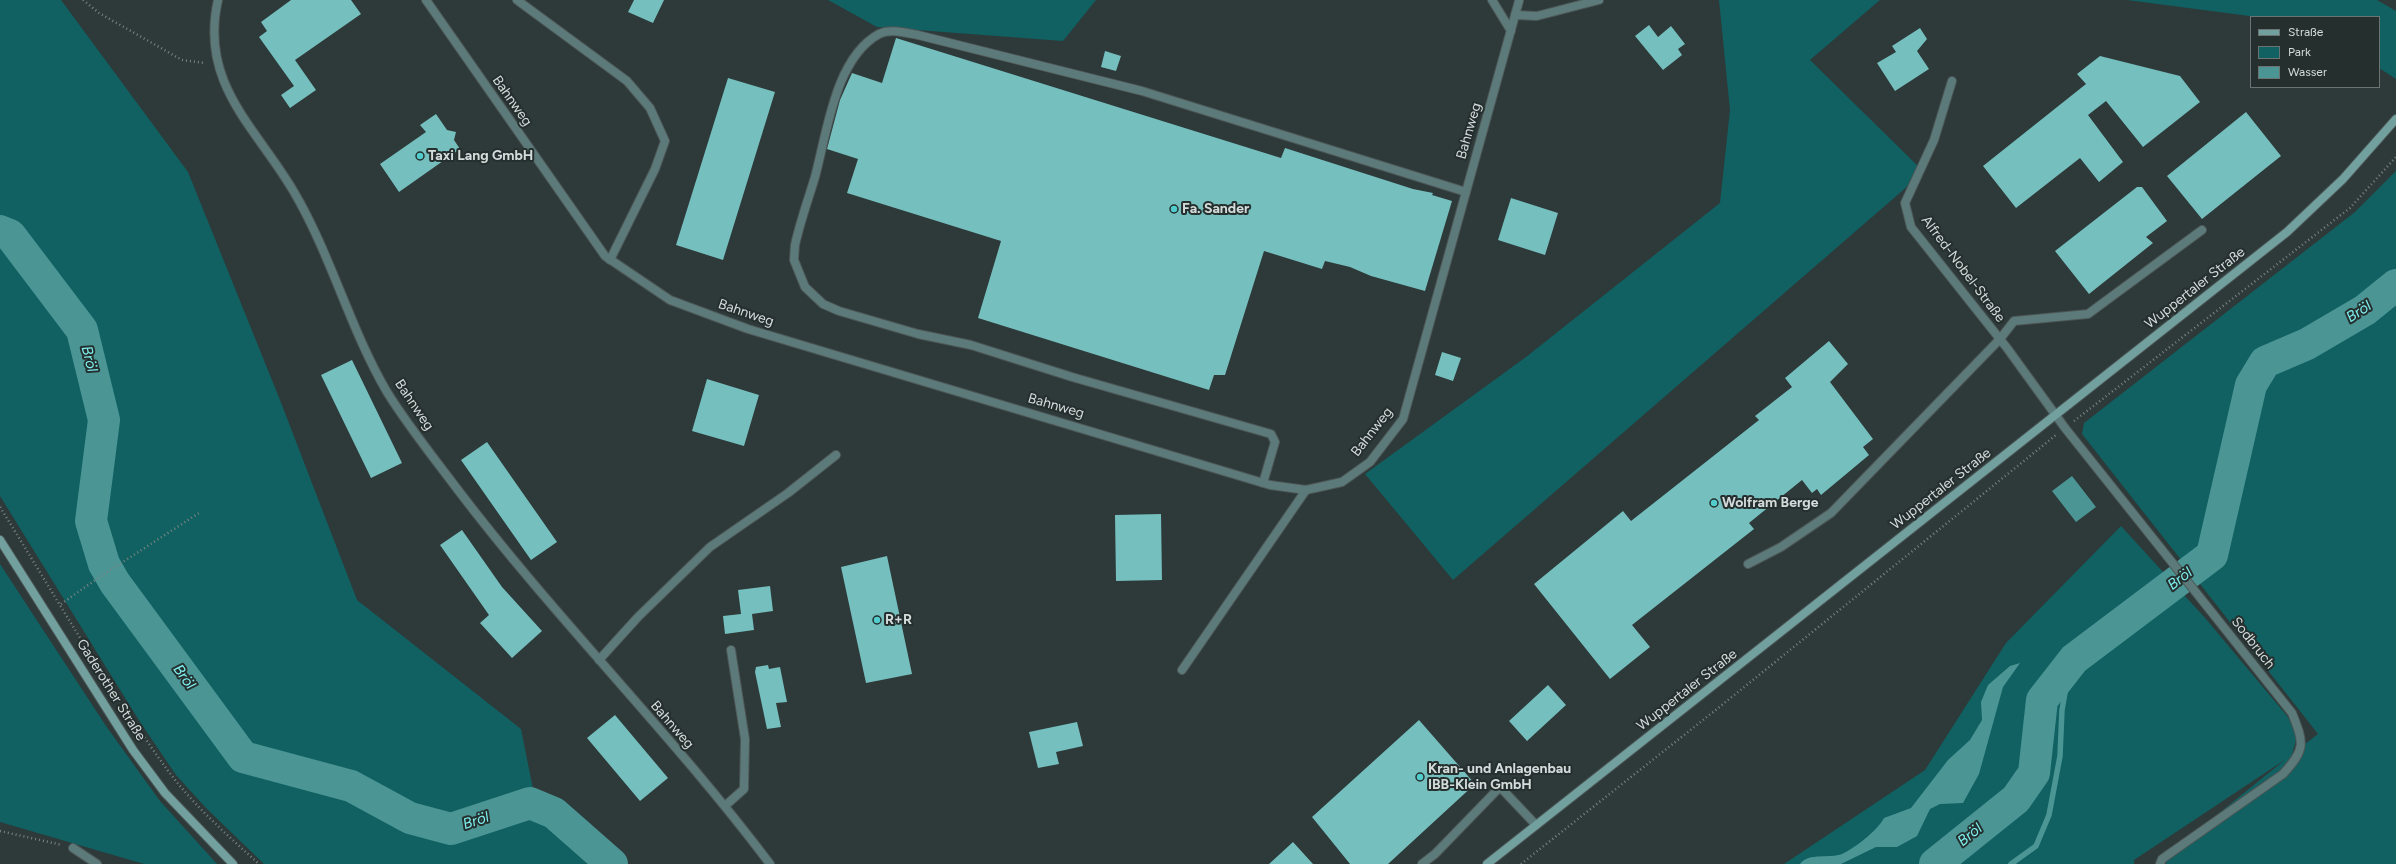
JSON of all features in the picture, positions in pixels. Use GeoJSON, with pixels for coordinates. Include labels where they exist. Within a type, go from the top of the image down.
{"type":"FeatureCollection","features":[{"type":"Feature","properties":{"kind":"main road","name":"Wuppertaler Straße"},"geometry":{"type":"LineString","coordinates":[[1487,864],[2287,232],[2344,179],[2396,119]]}},
{"type":"Feature","properties":{"kind":"main road","name":"Gaderother Straße"},"geometry":{"type":"LineString","coordinates":[[0,540],[133,750],[165,793],[212,844],[233,864]]}},
{"type":"Feature","properties":{"kind":"street","name":"Bahnweg"},"geometry":{"type":"LineString","coordinates":[[218,0],[213,24],[218,64],[234,105],[295,193],[387,392],[497,542],[726,805],[770,864]]}},
{"type":"Feature","properties":{"kind":"street","name":"Bahnweg"},"geometry":{"type":"LineString","coordinates":[[426,0],[605,256],[670,300],[748,329],[1263,483],[1306,490],[1342,482],[1370,462],[1403,419],[1511,31],[1518,1]]}},
{"type":"Feature","properties":{"kind":"street"},"geometry":{"type":"LineString","coordinates":[[516,0],[628,81],[650,108],[665,141],[655,168],[610,260]]}},
{"type":"Feature","properties":{"kind":"street"},"geometry":{"type":"LineString","coordinates":[[1492,0],[1511,31]]}},
{"type":"Feature","properties":{"kind":"street"},"geometry":{"type":"LineString","coordinates":[[1515,14],[1537,16],[1599,0]]}},
{"type":"Feature","properties":{"kind":"street"},"geometry":{"type":"LineString","coordinates":[[1263,483],[1275,442],[1271,434],[1072,378],[971,345],[918,334],[839,311],[823,304],[813,296],[805,287],[798,273],[794,260],[795,245],[822,142],[847,67],[862,49],[879,34],[895,31],[912,34],[1142,91],[1466,192]]}},
{"type":"Feature","properties":{"kind":"street","name":"Alfred-Nobel-Straße"},"geometry":{"type":"LineString","coordinates":[[1952,81],[1934,140],[1905,203],[1911,227],[2000,339],[2056,414]]}},
{"type":"Feature","properties":{"kind":"street"},"geometry":{"type":"LineString","coordinates":[[1748,564],[1781,547],[1831,513],[2000,339],[2014,321],[2088,314],[2202,230]]}},
{"type":"Feature","properties":{"kind":"street","name":"Sodbruch"},"geometry":{"type":"LineString","coordinates":[[2056,414],[2212,614],[2292,713],[2302,738],[2298,758],[2283,774],[2162,858],[2160,864]]}},
{"type":"Feature","properties":{"kind":"street"},"geometry":{"type":"LineString","coordinates":[[599,660],[638,616],[710,547],[788,493],[836,455]]}},
{"type":"Feature","properties":{"kind":"street"},"geometry":{"type":"LineString","coordinates":[[1182,670],[1306,490]]}},
{"type":"Feature","properties":{"kind":"street"},"geometry":{"type":"LineString","coordinates":[[726,805],[744,789],[745,739],[731,650]]}},
{"type":"Feature","properties":{"kind":"street"},"geometry":{"type":"LineString","coordinates":[[1422,864],[1435,854],[1500,787],[1536,825]]}},
{"type":"Feature","properties":{"kind":"street"},"geometry":{"type":"LineString","coordinates":[[73,848],[97,864]]}},
{"type":"Feature","properties":{"kind":"path"},"geometry":{"type":"LineString","coordinates":[[84,0],[99,13],[182,60],[218,64]]}},
{"type":"Feature","properties":{"kind":"path"},"geometry":{"type":"LineString","coordinates":[[1521,864],[1717,709],[2066,428],[2350,208],[2396,157]]}},
{"type":"Feature","properties":{"kind":"path"},"geometry":{"type":"LineString","coordinates":[[0,507],[167,769],[211,820],[258,864]]}},
{"type":"Feature","properties":{"kind":"path"},"geometry":{"type":"LineString","coordinates":[[46,613],[199,513]]}},
{"type":"Feature","properties":{"kind":"path"},"geometry":{"type":"LineString","coordinates":[[0,831],[73,848]]}},
{"type":"Feature","properties":{"kind":"green space"},"geometry":{"type":"Polygon","coordinates":[[[0,0],[61,0],[188,172],[280,400],[357,600],[521,729],[534,794],[604,864],[264,864],[207,809],[176,775],[140,722],[0,496],[0,0]]]}},
{"type":"Feature","properties":{"kind":"green space"},"geometry":{"type":"Polygon","coordinates":[[[828,0],[1096,0],[1063,41],[877,27],[828,0]]]}},
{"type":"Feature","properties":{"kind":"green space"},"geometry":{"type":"Polygon","coordinates":[[[1719,0],[1880,0],[1810,60],[1924,172],[1453,580],[1365,474],[1526,357],[1720,203],[1730,110],[1719,0]]]}},
{"type":"Feature","properties":{"kind":"green space"},"geometry":{"type":"Polygon","coordinates":[[[2127,0],[2377,0],[2396,11],[2396,79],[2380,69],[2380,16],[2250,16],[2127,0]]]}},
{"type":"Feature","properties":{"kind":"green space"},"geometry":{"type":"Polygon","coordinates":[[[2396,171],[2396,864],[2167,864],[2162,859],[2286,759],[2134,860],[2134,864],[1784,864],[1925,770],[2006,643],[2121,526],[2206,619],[2288,717],[2297,737],[2292,754],[2318,734],[2082,434],[2084,423],[2355,212],[2396,171]]]}},
{"type":"Feature","properties":{"kind":"green space"},"geometry":{"type":"Polygon","coordinates":[[[0,564],[106,726],[160,801],[217,864],[144,864],[0,822],[0,564]]]}},
{"type":"Feature","properties":{"kind":"water"},"geometry":{"type":"Polygon","coordinates":[[[2072,476],[2096,507],[2076,522],[2052,491],[2072,476]]]}},
{"type":"Feature","properties":{"kind":"water"},"geometry":{"type":"Polygon","coordinates":[[[2020,663],[2003,687],[1979,774],[1963,803],[1940,804],[1930,809],[1917,836],[1897,847],[1876,847],[1841,864],[1800,864],[1809,858],[1842,854],[1866,838],[1877,828],[1884,818],[1911,808],[1948,760],[1970,740],[1982,720],[1981,702],[1988,685],[2010,666],[2020,663]]]}},
{"type":"Feature","properties":{"kind":"building"},"geometry":{"type":"Polygon","coordinates":[[[291,0],[351,0],[361,14],[295,60],[316,90],[290,108],[281,95],[294,86],[259,37],[267,31],[261,22],[291,0]]]}},
{"type":"Feature","properties":{"kind":"building"},"geometry":{"type":"Polygon","coordinates":[[[634,0],[664,0],[653,23],[628,12],[634,0]]]}},
{"type":"Feature","properties":{"kind":"building"},"geometry":{"type":"Polygon","coordinates":[[[1649,25],[1658,37],[1671,26],[1685,44],[1678,49],[1682,55],[1663,70],[1635,36],[1649,25]]]}},
{"type":"Feature","properties":{"kind":"building"},"geometry":{"type":"Polygon","coordinates":[[[1920,28],[1927,39],[1917,51],[1929,69],[1895,91],[1877,63],[1896,52],[1892,46],[1920,28]]]}},
{"type":"Feature","properties":{"kind":"building","name":"Fa. Sander"},"geometry":{"type":"Polygon","coordinates":[[[896,38],[1281,158],[1285,148],[1413,189],[1433,193],[1432,195],[1452,201],[1425,291],[1371,276],[1350,267],[1325,261],[1322,269],[1264,251],[1225,375],[1214,375],[1209,390],[978,318],[1001,241],[847,193],[858,159],[827,149],[840,100],[852,73],[882,83],[896,38]]]}},
{"type":"Feature","properties":{"kind":"building"},"geometry":{"type":"Polygon","coordinates":[[[1105,51],[1121,56],[1116,71],[1101,67],[1105,51]]]}},
{"type":"Feature","properties":{"kind":"building"},"geometry":{"type":"Polygon","coordinates":[[[2100,56],[2180,76],[2200,102],[2143,147],[2106,101],[2088,115],[2123,162],[2099,182],[2080,158],[2016,208],[1983,166],[2086,84],[2077,74],[2100,56]]]}},
{"type":"Feature","properties":{"kind":"building"},"geometry":{"type":"Polygon","coordinates":[[[728,78],[775,92],[723,260],[676,245],[728,78]]]}},
{"type":"Feature","properties":{"kind":"building"},"geometry":{"type":"Polygon","coordinates":[[[2246,112],[2281,156],[2202,219],[2167,176],[2246,112]]]}},
{"type":"Feature","properties":{"kind":"building","name":"Taxi Lang GmbH"},"geometry":{"type":"Polygon","coordinates":[[[436,114],[447,130],[456,132],[454,140],[460,149],[399,192],[380,164],[426,132],[420,125],[436,114]]]}},
{"type":"Feature","properties":{"kind":"building"},"geometry":{"type":"Polygon","coordinates":[[[2137,187],[2142,187],[2167,221],[2146,237],[2153,243],[2089,294],[2055,251],[2137,187]]]}},
{"type":"Feature","properties":{"kind":"building"},"geometry":{"type":"Polygon","coordinates":[[[1511,198],[1558,213],[1545,255],[1498,240],[1511,198]]]}},
{"type":"Feature","properties":{"kind":"building","name":"Wolfram Berge"},"geometry":{"type":"Polygon","coordinates":[[[1829,341],[1848,364],[1830,382],[1873,439],[1863,447],[1869,455],[1821,495],[1817,489],[1812,493],[1802,480],[1749,523],[1754,529],[1632,625],[1650,647],[1610,679],[1534,584],[1623,511],[1631,521],[1759,420],[1755,416],[1792,387],[1785,378],[1829,341]]]}},
{"type":"Feature","properties":{"kind":"building"},"geometry":{"type":"Polygon","coordinates":[[[1442,352],[1461,358],[1453,381],[1435,375],[1442,352]]]}},
{"type":"Feature","properties":{"kind":"building"},"geometry":{"type":"Polygon","coordinates":[[[352,360],[402,463],[371,478],[321,375],[352,360]]]}},
{"type":"Feature","properties":{"kind":"building"},"geometry":{"type":"Polygon","coordinates":[[[707,379],[759,395],[744,446],[692,431],[707,379]]]}},
{"type":"Feature","properties":{"kind":"building"},"geometry":{"type":"Polygon","coordinates":[[[487,442],[557,542],[531,560],[461,460],[487,442]]]}},
{"type":"Feature","properties":{"kind":"building"},"geometry":{"type":"Polygon","coordinates":[[[1161,514],[1162,580],[1116,581],[1115,515],[1161,514]]]}},
{"type":"Feature","properties":{"kind":"building"},"geometry":{"type":"Polygon","coordinates":[[[462,530],[502,587],[542,631],[512,658],[480,623],[489,615],[440,545],[462,530]]]}},
{"type":"Feature","properties":{"kind":"building","name":"R+R"},"geometry":{"type":"Polygon","coordinates":[[[887,556],[912,674],[866,683],[841,567],[887,556]]]}},
{"type":"Feature","properties":{"kind":"building"},"geometry":{"type":"Polygon","coordinates":[[[770,586],[773,611],[752,614],[754,630],[725,634],[723,616],[741,614],[738,590],[770,586]]]}},
{"type":"Feature","properties":{"kind":"building"},"geometry":{"type":"Polygon","coordinates":[[[768,665],[769,669],[780,667],[787,702],[776,703],[781,727],[767,729],[755,672],[756,667],[768,665]]]}},
{"type":"Feature","properties":{"kind":"building"},"geometry":{"type":"Polygon","coordinates":[[[1548,685],[1566,705],[1527,741],[1509,721],[1548,685]]]}},
{"type":"Feature","properties":{"kind":"building"},"geometry":{"type":"Polygon","coordinates":[[[615,715],[668,778],[640,801],[587,738],[615,715]]]}},
{"type":"Feature","properties":{"kind":"building"},"geometry":{"type":"Polygon","coordinates":[[[1419,720],[1475,784],[1388,864],[1350,864],[1312,817],[1419,720]]]}},
{"type":"Feature","properties":{"kind":"building"},"geometry":{"type":"Polygon","coordinates":[[[1077,722],[1083,746],[1056,752],[1059,764],[1038,768],[1029,732],[1077,722]]]}},
{"type":"Feature","properties":{"kind":"building"},"geometry":{"type":"Polygon","coordinates":[[[1293,842],[1313,864],[1269,864],[1293,842]]]}},
{"type":"Feature","properties":{"kind":"waterway","name":"Bröl"},"geometry":{"type":"LineString","coordinates":[[0,231],[10,235],[82,330],[104,420],[91,521],[104,564],[115,583],[243,757],[351,786],[410,818],[451,829],[530,803],[554,813],[612,864]]}},
{"type":"Feature","properties":{"kind":"waterway","name":"Bröl"},"geometry":{"type":"LineString","coordinates":[[1935,864],[2016,799],[2034,773],[2042,700],[2074,659],[2212,555],[2251,385],[2265,362],[2307,344],[2365,310],[2396,285]]}},
{"type":"Feature","properties":{"kind":"waterway"},"geometry":{"type":"LineString","coordinates":[[2011,864],[2036,846],[2049,815],[2060,756],[2062,710],[2070,664]]}},
{"type":"Feature","properties":{"kind":"place","name":"Taxi Lang GmbH"},"geometry":{"type":"Point","coordinates":[420,156]}},
{"type":"Feature","properties":{"kind":"place","name":"Fa. Sander"},"geometry":{"type":"Point","coordinates":[1174,209]}},
{"type":"Feature","properties":{"kind":"place","name":"Wolfram Berge"},"geometry":{"type":"Point","coordinates":[1714,503]}},
{"type":"Feature","properties":{"kind":"place","name":"R+R"},"geometry":{"type":"Point","coordinates":[877,620]}},
{"type":"Feature","properties":{"kind":"place","name":"Kran- und Anlagenbau IBB-Klein GmbH"},"geometry":{"type":"Point","coordinates":[1420,777]}}]}
